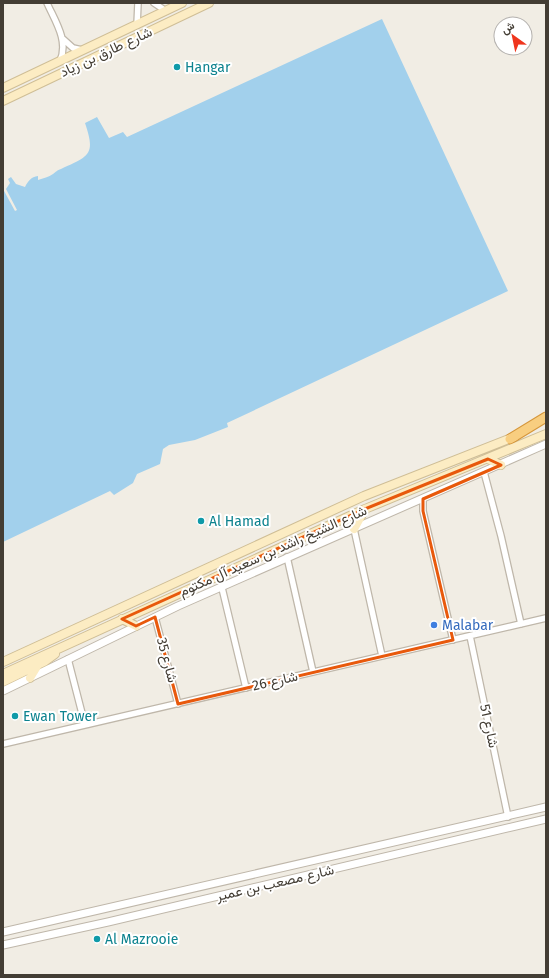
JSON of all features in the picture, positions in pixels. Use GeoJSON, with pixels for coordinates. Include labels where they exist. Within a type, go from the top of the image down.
{"type":"FeatureCollection","features":[{"type":"Feature","properties":{"kind":"highway"},"geometry":{"type":"LineString","coordinates":[[510,439],[546,417]]}},
{"type":"Feature","properties":{"kind":"main road","name":"شارع طارق بن زياد"},"geometry":{"type":"LineString","coordinates":[[3,88],[182,3]]}},
{"type":"Feature","properties":{"kind":"main road","name":"شارع طارق بن زياد"},"geometry":{"type":"LineString","coordinates":[[3,100],[209,3]]}},
{"type":"Feature","properties":{"kind":"main road","name":"شارع الشيخ راشد بن سعيد آل مكتوم"},"geometry":{"type":"LineString","coordinates":[[3,662],[364,496],[510,439],[546,422]]}},
{"type":"Feature","properties":{"kind":"main road","name":"شارع الشيخ راشد بن سعيد آل مكتوم"},"geometry":{"type":"LineString","coordinates":[[4,673],[365,509],[546,434]]}},
{"type":"Feature","properties":{"kind":"main road"},"geometry":{"type":"LineString","coordinates":[[488,459],[500,465]]}},
{"type":"Feature","properties":{"kind":"main road"},"geometry":{"type":"LineString","coordinates":[[354,529],[365,509]]}},
{"type":"Feature","properties":{"kind":"main road"},"geometry":{"type":"LineString","coordinates":[[122,619],[136,626]]}},
{"type":"Feature","properties":{"kind":"main road"},"geometry":{"type":"LineString","coordinates":[[3,682],[51,658],[61,648]]}},
{"type":"Feature","properties":{"kind":"main road"},"geometry":{"type":"LineString","coordinates":[[30,678],[38,665]]}},
{"type":"Feature","properties":{"kind":"street"},"geometry":{"type":"LineString","coordinates":[[47,3],[62,37],[68,45],[83,50]]}},
{"type":"Feature","properties":{"kind":"street"},"geometry":{"type":"LineString","coordinates":[[137,25],[138,3]]}},
{"type":"Feature","properties":{"kind":"street"},"geometry":{"type":"LineString","coordinates":[[154,3],[166,11]]}},
{"type":"Feature","properties":{"kind":"street"},"geometry":{"type":"LineString","coordinates":[[60,61],[63,51],[62,37]]}},
{"type":"Feature","properties":{"kind":"street"},"geometry":{"type":"LineString","coordinates":[[3,692],[155,617],[546,444]]}},
{"type":"Feature","properties":{"kind":"street"},"geometry":{"type":"LineString","coordinates":[[484,472],[501,536],[521,624]]}},
{"type":"Feature","properties":{"kind":"street"},"geometry":{"type":"LineString","coordinates":[[423,499],[423,510],[453,640]]}},
{"type":"Feature","properties":{"kind":"street"},"geometry":{"type":"LineString","coordinates":[[354,529],[382,656]]}},
{"type":"Feature","properties":{"kind":"street"},"geometry":{"type":"LineString","coordinates":[[287,558],[313,672]]}},
{"type":"Feature","properties":{"kind":"street"},"geometry":{"type":"LineString","coordinates":[[222,588],[246,688]]}},
{"type":"Feature","properties":{"kind":"street","name":"شارع 35"},"geometry":{"type":"LineString","coordinates":[[155,617],[178,704]]}},
{"type":"Feature","properties":{"kind":"street","name":"شارع 26"},"geometry":{"type":"LineString","coordinates":[[3,744],[546,618]]}},
{"type":"Feature","properties":{"kind":"street","name":"شارع 51"},"geometry":{"type":"LineString","coordinates":[[470,636],[508,817]]}},
{"type":"Feature","properties":{"kind":"street"},"geometry":{"type":"LineString","coordinates":[[68,660],[85,725]]}},
{"type":"Feature","properties":{"kind":"street","name":"شارع مصعب بن عمير"},"geometry":{"type":"LineString","coordinates":[[3,932],[508,817],[546,807]]}},
{"type":"Feature","properties":{"kind":"street","name":"شارع مصعب بن عمير"},"geometry":{"type":"LineString","coordinates":[[3,945],[546,819]]}},
{"type":"Feature","properties":{"kind":"highlighted area"},"geometry":{"type":"Polygon","coordinates":[[[488,459],[501,465],[423,499],[423,511],[453,640],[178,704],[155,617],[136,626],[122,619],[365,509],[488,459]]]}},
{"type":"Feature","properties":{"kind":"water"},"geometry":{"type":"Polygon","coordinates":[[[382,19],[508,291],[227,423],[228,427],[195,440],[169,445],[163,449],[160,464],[137,474],[133,483],[114,495],[110,491],[3,542],[3,189],[15,211],[17,210],[6,189],[10,183],[8,179],[11,177],[16,184],[25,187],[33,177],[38,176],[38,180],[48,177],[58,170],[84,157],[90,148],[85,123],[97,117],[109,138],[123,132],[127,137],[382,19]]]}},
{"type":"Feature","properties":{"kind":"place","name":"Hangar"},"geometry":{"type":"Point","coordinates":[177,67]}},
{"type":"Feature","properties":{"kind":"place","name":"Al Hamad"},"geometry":{"type":"Point","coordinates":[201,521]}},
{"type":"Feature","properties":{"kind":"place","name":"Malabar"},"geometry":{"type":"Point","coordinates":[434,625]}},
{"type":"Feature","properties":{"kind":"place","name":"Ewan Tower"},"geometry":{"type":"Point","coordinates":[15,716]}},
{"type":"Feature","properties":{"kind":"place","name":"Al Mazrooie"},"geometry":{"type":"Point","coordinates":[97,939]}}]}
